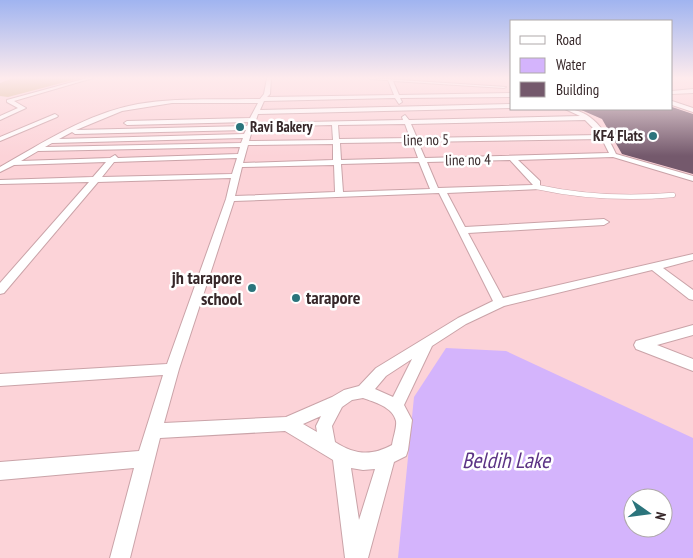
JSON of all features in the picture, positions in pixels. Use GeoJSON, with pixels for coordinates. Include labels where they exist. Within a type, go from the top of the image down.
{"type":"FeatureCollection","features":[{"type":"Feature","properties":{"kind":"street"},"geometry":{"type":"LineString","coordinates":[[0,118],[23,108],[16,104]]}},
{"type":"Feature","properties":{"kind":"street"},"geometry":{"type":"LineString","coordinates":[[0,170],[36,149],[102,117],[119,110],[157,104]]}},
{"type":"Feature","properties":{"kind":"street"},"geometry":{"type":"LineString","coordinates":[[168,104],[251,128]]}},
{"type":"Feature","properties":{"kind":"street"},"geometry":{"type":"LineString","coordinates":[[120,558],[145,459],[172,369],[230,199],[257,104]]}},
{"type":"Feature","properties":{"kind":"street"},"geometry":{"type":"LineString","coordinates":[[0,182],[94,180],[251,128],[262,104]]}},
{"type":"Feature","properties":{"kind":"street"},"geometry":{"type":"LineString","coordinates":[[0,163],[113,160],[360,104]]}},
{"type":"Feature","properties":{"kind":"street"},"geometry":{"type":"LineString","coordinates":[[400,104],[422,161],[438,192],[462,230],[500,303]]}},
{"type":"Feature","properties":{"kind":"street"},"geometry":{"type":"LineString","coordinates":[[675,104],[693,110]]}},
{"type":"Feature","properties":{"kind":"street"},"geometry":{"type":"LineString","coordinates":[[36,149],[124,148],[251,128],[402,108],[510,106]]}},
{"type":"Feature","properties":{"kind":"street"},"geometry":{"type":"LineString","coordinates":[[198,108],[251,128]]}},
{"type":"Feature","properties":{"kind":"street"},"geometry":{"type":"LineString","coordinates":[[119,110],[179,109]]}},
{"type":"Feature","properties":{"kind":"street"},"geometry":{"type":"LineString","coordinates":[[570,110],[589,118],[605,137],[613,155]]}},
{"type":"Feature","properties":{"kind":"street"},"geometry":{"type":"LineString","coordinates":[[0,139],[55,116]]}},
{"type":"Feature","properties":{"kind":"street"},"geometry":{"type":"LineString","coordinates":[[102,117],[251,128]]}},
{"type":"Feature","properties":{"kind":"street"},"geometry":{"type":"LineString","coordinates":[[52,141],[335,123],[589,118]]}},
{"type":"Feature","properties":{"kind":"street"},"geometry":{"type":"LineString","coordinates":[[116,123],[251,128]]}},
{"type":"Feature","properties":{"kind":"street"},"geometry":{"type":"LineString","coordinates":[[335,123],[339,194]]}},
{"type":"Feature","properties":{"kind":"street"},"geometry":{"type":"LineString","coordinates":[[86,124],[106,124]]}},
{"type":"Feature","properties":{"kind":"street"},"geometry":{"type":"LineString","coordinates":[[70,132],[251,128]]}},
{"type":"Feature","properties":{"kind":"street","name":"line no 5"},"geometry":{"type":"LineString","coordinates":[[251,128],[335,141],[605,137]]}},
{"type":"Feature","properties":{"kind":"street","name":"line no 4"},"geometry":{"type":"LineString","coordinates":[[251,128],[337,163],[613,155],[693,179]]}},
{"type":"Feature","properties":{"kind":"street"},"geometry":{"type":"LineString","coordinates":[[0,290],[94,180],[124,148]]}},
{"type":"Feature","properties":{"kind":"street"},"geometry":{"type":"LineString","coordinates":[[230,199],[538,187],[537,183],[512,158]]}},
{"type":"Feature","properties":{"kind":"street"},"geometry":{"type":"LineString","coordinates":[[462,230],[604,222]]}},
{"type":"Feature","properties":{"kind":"street"},"geometry":{"type":"LineString","coordinates":[[362,392],[381,372],[462,321],[500,303],[581,282],[693,257]]}},
{"type":"Feature","properties":{"kind":"street"},"geometry":{"type":"LineString","coordinates":[[655,267],[693,296]]}},
{"type":"Feature","properties":{"kind":"street"},"geometry":{"type":"LineString","coordinates":[[693,330],[641,345],[693,365]]}},
{"type":"Feature","properties":{"kind":"street"},"geometry":{"type":"LineString","coordinates":[[396,406],[426,345]]}},
{"type":"Feature","properties":{"kind":"street"},"geometry":{"type":"LineString","coordinates":[[0,380],[172,369]]}},
{"type":"Feature","properties":{"kind":"street"},"geometry":{"type":"LineString","coordinates":[[154,432],[287,424],[337,402],[349,394],[362,392],[380,397],[396,406],[404,420],[400,450],[370,463],[335,452],[287,424]]}},
{"type":"Feature","properties":{"kind":"street"},"geometry":{"type":"LineString","coordinates":[[337,402],[324,426],[335,452],[357,558]]}},
{"type":"Feature","properties":{"kind":"street"},"geometry":{"type":"LineString","coordinates":[[357,558],[387,457]]}},
{"type":"Feature","properties":{"kind":"street"},"geometry":{"type":"LineString","coordinates":[[0,471],[145,459]]}},
{"type":"Feature","properties":{"kind":"lane"},"geometry":{"type":"LineString","coordinates":[[538,187],[578,196],[606,199],[673,195]]}},
{"type":"Feature","properties":{"kind":"water","name":"Beldih Lake"},"geometry":{"type":"Polygon","coordinates":[[[446,348],[506,351],[693,438],[693,558],[398,558],[414,397],[446,348]]]}},
{"type":"Feature","properties":{"kind":"building","name":"KF4 Flats"},"geometry":{"type":"Polygon","coordinates":[[[673,107],[693,114],[693,174],[622,154],[602,119],[581,110],[673,110],[673,107]]]}},
{"type":"Feature","properties":{"kind":"place","name":"Ravi Bakery"},"geometry":{"type":"Point","coordinates":[240,127]}},
{"type":"Feature","properties":{"kind":"place","name":"KF4 Flats"},"geometry":{"type":"Point","coordinates":[653,136]}},
{"type":"Feature","properties":{"kind":"place","name":"jh tarapore school"},"geometry":{"type":"Point","coordinates":[252,288]}},
{"type":"Feature","properties":{"kind":"place","name":"tarapore"},"geometry":{"type":"Point","coordinates":[296,298]}}]}
